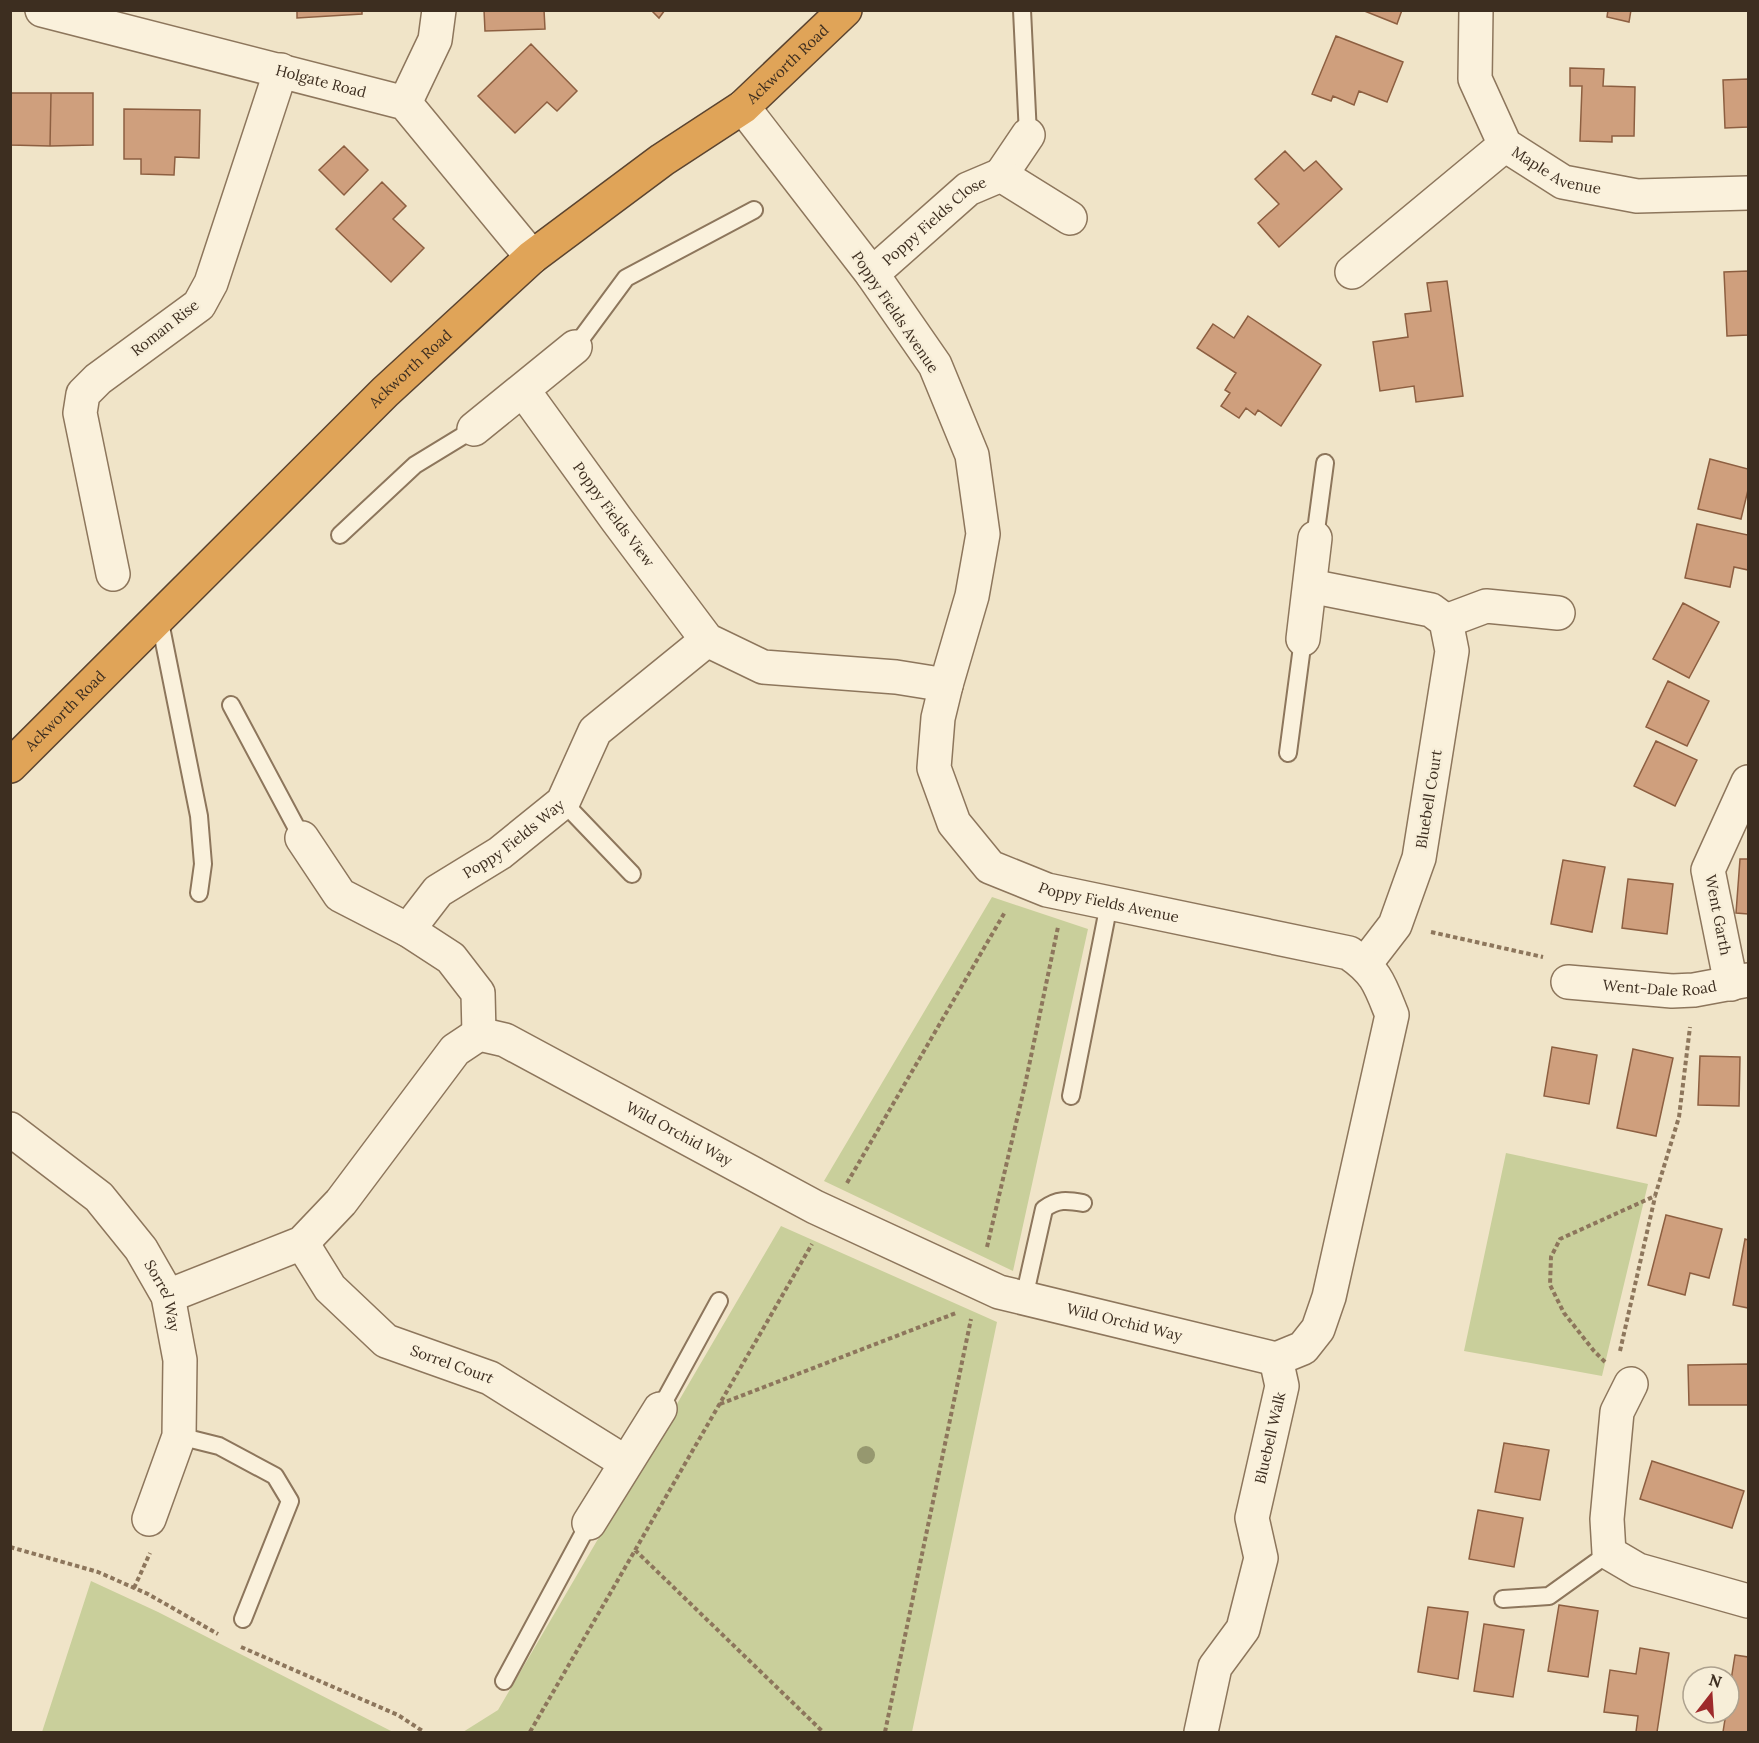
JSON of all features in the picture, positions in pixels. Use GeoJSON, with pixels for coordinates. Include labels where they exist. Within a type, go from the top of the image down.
{"type":"FeatureCollection","features":[{"type":"Feature","properties":{"kind":"highway","name":"Ackworth Road"},"geometry":{"type":"LineString","coordinates":[[10,766],[385,392],[532,257],[662,160],[743,107],[845,10]]}},
{"type":"Feature","properties":{"kind":"street","name":"Holgate Road"},"geometry":{"type":"LineString","coordinates":[[42,10],[405,103]]}},
{"type":"Feature","properties":{"kind":"street"},"geometry":{"type":"LineString","coordinates":[[439,10],[435,40],[405,103],[532,257]]}},
{"type":"Feature","properties":{"kind":"street","name":"Maple Avenue"},"geometry":{"type":"LineString","coordinates":[[1476,10],[1475,79],[1506,144],[1563,182],[1638,196],[1749,193]]}},
{"type":"Feature","properties":{"kind":"street","name":"Roman Rise"},"geometry":{"type":"LineString","coordinates":[[113,574],[80,413],[83,394],[98,379],[199,305],[212,284],[281,70]]}},
{"type":"Feature","properties":{"kind":"street","name":"Poppy Fields Avenue"},"geometry":{"type":"LineString","coordinates":[[743,107],[872,274],[935,365],[972,455],[982,534],[972,596],[938,718],[934,768],[954,823],[990,867],[1047,890],[1349,953],[1365,964]]}},
{"type":"Feature","properties":{"kind":"street","name":"Poppy Fields Close"},"geometry":{"type":"LineString","coordinates":[[872,274],[968,189],[1001,175],[1028,135]]}},
{"type":"Feature","properties":{"kind":"street"},"geometry":{"type":"LineString","coordinates":[[1352,272],[1506,144]]}},
{"type":"Feature","properties":{"kind":"street","name":"Poppy Fields Close"},"geometry":{"type":"LineString","coordinates":[[1001,175],[1070,218]]}},
{"type":"Feature","properties":{"kind":"street"},"geometry":{"type":"LineString","coordinates":[[474,429],[575,347]]}},
{"type":"Feature","properties":{"kind":"street","name":"Poppy Fields View"},"geometry":{"type":"LineString","coordinates":[[523,390],[707,640]]}},
{"type":"Feature","properties":{"kind":"street"},"geometry":{"type":"LineString","coordinates":[[1303,639],[1315,538]]}},
{"type":"Feature","properties":{"kind":"street"},"geometry":{"type":"LineString","coordinates":[[1310,586],[1431,610],[1446,621],[1486,606],[1558,614]]}},
{"type":"Feature","properties":{"kind":"street","name":"Bluebell Court"},"geometry":{"type":"LineString","coordinates":[[1365,964],[1395,925],[1419,858],[1452,651],[1446,621]]}},
{"type":"Feature","properties":{"kind":"street"},"geometry":{"type":"LineString","coordinates":[[707,640],[763,667],[896,677],[946,686]]}},
{"type":"Feature","properties":{"kind":"street","name":"Poppy Fields Way"},"geometry":{"type":"LineString","coordinates":[[408,930],[438,891],[500,853],[563,802],[595,731],[707,640]]}},
{"type":"Feature","properties":{"kind":"street","name":"Went Garth"},"geometry":{"type":"LineString","coordinates":[[1740,982],[1708,870],[1749,782]]}},
{"type":"Feature","properties":{"kind":"street"},"geometry":{"type":"LineString","coordinates":[[168,1296],[302,1243],[341,1202],[455,1050],[479,1034],[478,993],[451,958],[408,930],[340,895],[302,838]]}},
{"type":"Feature","properties":{"kind":"street"},"geometry":{"type":"LineString","coordinates":[[1276,1359],[1303,1348],[1318,1329],[1329,1298],[1392,1015],[1377,978],[1365,964]]}},
{"type":"Feature","properties":{"kind":"street","name":"Went-Dale Road"},"geometry":{"type":"LineString","coordinates":[[1568,982],[1672,991],[1694,990],[1740,982]]}},
{"type":"Feature","properties":{"kind":"street","name":"Wild Orchid Way"},"geometry":{"type":"LineString","coordinates":[[479,1034],[505,1040],[830,1214],[999,1292],[1276,1359]]}},
{"type":"Feature","properties":{"kind":"street","name":"Sorrel Way"},"geometry":{"type":"LineString","coordinates":[[10,1129],[99,1197],[141,1249],[168,1296],[180,1360],[179,1436],[149,1519]]}},
{"type":"Feature","properties":{"kind":"street","name":"Sorrel Court"},"geometry":{"type":"LineString","coordinates":[[302,1243],[330,1288],[386,1341],[490,1378],[625,1462]]}},
{"type":"Feature","properties":{"kind":"street","name":"Bluebell Walk"},"geometry":{"type":"LineString","coordinates":[[1201,1732],[1215,1667],[1244,1629],[1261,1558],[1252,1518],[1282,1386],[1276,1359]]}},
{"type":"Feature","properties":{"kind":"street"},"geometry":{"type":"LineString","coordinates":[[1623,1377],[1617,1412],[1607,1519],[1609,1552],[1638,1570],[1749,1601]]}},
{"type":"Feature","properties":{"kind":"street"},"geometry":{"type":"LineString","coordinates":[[589,1523],[660,1408]]}},
{"type":"Feature","properties":{"kind":"lane","name":"Poppy Fields Close"},"geometry":{"type":"LineString","coordinates":[[1022,10],[1028,135]]}},
{"type":"Feature","properties":{"kind":"lane"},"geometry":{"type":"LineString","coordinates":[[575,347],[626,278],[754,210]]}},
{"type":"Feature","properties":{"kind":"lane"},"geometry":{"type":"LineString","coordinates":[[340,535],[415,465],[474,429]]}},
{"type":"Feature","properties":{"kind":"lane"},"geometry":{"type":"LineString","coordinates":[[1315,538],[1324,463]]}},
{"type":"Feature","properties":{"kind":"lane"},"geometry":{"type":"LineString","coordinates":[[159,617],[199,816],[203,864],[199,893]]}},
{"type":"Feature","properties":{"kind":"lane"},"geometry":{"type":"LineString","coordinates":[[1287,753],[1303,639]]}},
{"type":"Feature","properties":{"kind":"lane"},"geometry":{"type":"LineString","coordinates":[[231,705],[302,838]]}},
{"type":"Feature","properties":{"kind":"lane"},"geometry":{"type":"LineString","coordinates":[[563,802],[632,874]]}},
{"type":"Feature","properties":{"kind":"lane"},"geometry":{"type":"LineString","coordinates":[[1071,1096],[1110,904]]}},
{"type":"Feature","properties":{"kind":"lane"},"geometry":{"type":"LineString","coordinates":[[1024,1298],[1044,1209],[1053,1202],[1064,1200],[1083,1203]]}},
{"type":"Feature","properties":{"kind":"lane"},"geometry":{"type":"LineString","coordinates":[[660,1408],[719,1301]]}},
{"type":"Feature","properties":{"kind":"lane"},"geometry":{"type":"LineString","coordinates":[[179,1436],[219,1446],[275,1476],[290,1501],[243,1619]]}},
{"type":"Feature","properties":{"kind":"lane"},"geometry":{"type":"LineString","coordinates":[[504,1681],[589,1523]]}},
{"type":"Feature","properties":{"kind":"lane"},"geometry":{"type":"LineString","coordinates":[[1503,1599],[1549,1596],[1609,1552]]}},
{"type":"Feature","properties":{"kind":"path"},"geometry":{"type":"LineString","coordinates":[[530,1732],[1023,880]]}},
{"type":"Feature","properties":{"kind":"path"},"geometry":{"type":"LineString","coordinates":[[1395,925],[1548,958],[1568,982]]}},
{"type":"Feature","properties":{"kind":"path"},"geometry":{"type":"LineString","coordinates":[[1623,1377],[1655,1196],[1679,1117],[1694,990]]}},
{"type":"Feature","properties":{"kind":"path"},"geometry":{"type":"LineString","coordinates":[[1623,1377],[1594,1351],[1563,1313],[1550,1285],[1551,1257],[1560,1239],[1655,1196]]}},
{"type":"Feature","properties":{"kind":"path"},"geometry":{"type":"LineString","coordinates":[[719,1404],[963,1311]]}},
{"type":"Feature","properties":{"kind":"path"},"geometry":{"type":"LineString","coordinates":[[635,1550],[823,1732]]}},
{"type":"Feature","properties":{"kind":"green space"},"geometry":{"type":"Polygon","coordinates":[[[992,897],[1088,929],[1013,1271],[824,1181],[992,897]]]}},
{"type":"Feature","properties":{"kind":"green space"},"geometry":{"type":"Polygon","coordinates":[[[1506,1153],[1648,1184],[1602,1376],[1464,1351],[1506,1153]]]}},
{"type":"Feature","properties":{"kind":"green space"},"geometry":{"type":"Polygon","coordinates":[[[781,1226],[997,1322],[912,1732],[463,1732],[498,1710],[781,1226]]]}},
{"type":"Feature","properties":{"kind":"green space"},"geometry":{"type":"Polygon","coordinates":[[[91,1581],[158,1612],[393,1732],[42,1732],[91,1581]]]}},
{"type":"Feature","properties":{"kind":"building"},"geometry":{"type":"Polygon","coordinates":[[[297,10],[362,10],[362,14],[297,18],[297,10]]]}},
{"type":"Feature","properties":{"kind":"building"},"geometry":{"type":"Polygon","coordinates":[[[484,10],[544,10],[545,29],[485,31],[484,10]]]}},
{"type":"Feature","properties":{"kind":"building"},"geometry":{"type":"Polygon","coordinates":[[[651,10],[665,10],[659,18],[651,10]]]}},
{"type":"Feature","properties":{"kind":"building"},"geometry":{"type":"Polygon","coordinates":[[[1362,10],[1402,10],[1397,24],[1362,10]]]}},
{"type":"Feature","properties":{"kind":"building"},"geometry":{"type":"Polygon","coordinates":[[[1608,10],[1631,10],[1629,22],[1607,17],[1608,10]]]}},
{"type":"Feature","properties":{"kind":"building"},"geometry":{"type":"Polygon","coordinates":[[[1336,36],[1403,62],[1387,102],[1359,91],[1354,105],[1333,96],[1331,101],[1312,94],[1336,36]]]}},
{"type":"Feature","properties":{"kind":"building"},"geometry":{"type":"Polygon","coordinates":[[[531,44],[577,91],[557,111],[547,102],[515,133],[478,96],[531,44]]]}},
{"type":"Feature","properties":{"kind":"building"},"geometry":{"type":"Polygon","coordinates":[[[1570,68],[1604,69],[1603,86],[1635,87],[1634,136],[1612,136],[1612,142],[1580,141],[1582,86],[1570,86],[1570,68]]]}},
{"type":"Feature","properties":{"kind":"building"},"geometry":{"type":"Polygon","coordinates":[[[1748,79],[1748,127],[1725,128],[1723,80],[1748,79]]]}},
{"type":"Feature","properties":{"kind":"building"},"geometry":{"type":"Polygon","coordinates":[[[10,93],[51,93],[50,146],[10,145],[10,93]]]}},
{"type":"Feature","properties":{"kind":"building"},"geometry":{"type":"Polygon","coordinates":[[[51,93],[93,93],[93,145],[50,146],[51,93]]]}},
{"type":"Feature","properties":{"kind":"building"},"geometry":{"type":"Polygon","coordinates":[[[124,109],[200,110],[199,158],[175,157],[174,175],[141,174],[141,159],[124,159],[124,109]]]}},
{"type":"Feature","properties":{"kind":"building"},"geometry":{"type":"Polygon","coordinates":[[[344,146],[368,170],[344,195],[319,170],[344,146]]]}},
{"type":"Feature","properties":{"kind":"building"},"geometry":{"type":"Polygon","coordinates":[[[1285,151],[1304,171],[1316,161],[1342,189],[1279,247],[1258,223],[1279,204],[1255,179],[1285,151]]]}},
{"type":"Feature","properties":{"kind":"building"},"geometry":{"type":"Polygon","coordinates":[[[382,182],[406,206],[393,219],[424,248],[391,282],[336,229],[382,182]]]}},
{"type":"Feature","properties":{"kind":"building"},"geometry":{"type":"Polygon","coordinates":[[[1748,271],[1748,335],[1727,336],[1724,272],[1748,271]]]}},
{"type":"Feature","properties":{"kind":"building"},"geometry":{"type":"Polygon","coordinates":[[[1447,281],[1463,396],[1416,402],[1414,386],[1380,391],[1373,342],[1408,337],[1405,314],[1431,311],[1427,283],[1447,281]]]}},
{"type":"Feature","properties":{"kind":"building"},"geometry":{"type":"Polygon","coordinates":[[[1248,316],[1321,365],[1281,426],[1258,410],[1255,415],[1246,408],[1239,418],[1221,406],[1230,393],[1225,390],[1236,373],[1197,348],[1213,324],[1234,338],[1248,316]]]}},
{"type":"Feature","properties":{"kind":"building"},"geometry":{"type":"Polygon","coordinates":[[[1710,459],[1748,469],[1748,490],[1741,519],[1698,509],[1710,459]]]}},
{"type":"Feature","properties":{"kind":"building"},"geometry":{"type":"Polygon","coordinates":[[[1697,524],[1748,535],[1748,570],[1734,567],[1730,587],[1685,578],[1697,524]]]}},
{"type":"Feature","properties":{"kind":"building"},"geometry":{"type":"Polygon","coordinates":[[[1683,603],[1719,622],[1689,678],[1653,659],[1683,603]]]}},
{"type":"Feature","properties":{"kind":"building"},"geometry":{"type":"Polygon","coordinates":[[[1668,681],[1709,701],[1687,746],[1646,727],[1668,681]]]}},
{"type":"Feature","properties":{"kind":"building"},"geometry":{"type":"Polygon","coordinates":[[[1656,741],[1697,760],[1675,806],[1634,786],[1656,741]]]}},
{"type":"Feature","properties":{"kind":"building"},"geometry":{"type":"Polygon","coordinates":[[[1740,859],[1748,859],[1748,914],[1736,913],[1740,859]]]}},
{"type":"Feature","properties":{"kind":"building"},"geometry":{"type":"Polygon","coordinates":[[[1563,860],[1605,867],[1592,932],[1551,924],[1563,860]]]}},
{"type":"Feature","properties":{"kind":"building"},"geometry":{"type":"Polygon","coordinates":[[[1628,879],[1673,884],[1667,934],[1622,928],[1628,879]]]}},
{"type":"Feature","properties":{"kind":"building"},"geometry":{"type":"Polygon","coordinates":[[[1552,1047],[1597,1055],[1589,1104],[1544,1096],[1552,1047]]]}},
{"type":"Feature","properties":{"kind":"building"},"geometry":{"type":"Polygon","coordinates":[[[1633,1049],[1673,1058],[1656,1136],[1617,1128],[1633,1049]]]}},
{"type":"Feature","properties":{"kind":"building"},"geometry":{"type":"Polygon","coordinates":[[[1700,1056],[1740,1057],[1739,1106],[1698,1105],[1700,1056]]]}},
{"type":"Feature","properties":{"kind":"building"},"geometry":{"type":"Polygon","coordinates":[[[1666,1215],[1722,1229],[1709,1278],[1690,1273],[1685,1295],[1648,1285],[1666,1215]]]}},
{"type":"Feature","properties":{"kind":"building"},"geometry":{"type":"Polygon","coordinates":[[[1745,1239],[1748,1240],[1748,1308],[1733,1305],[1745,1239]]]}},
{"type":"Feature","properties":{"kind":"building"},"geometry":{"type":"Polygon","coordinates":[[[1748,1364],[1748,1405],[1689,1405],[1688,1365],[1748,1364]]]}},
{"type":"Feature","properties":{"kind":"building"},"geometry":{"type":"Polygon","coordinates":[[[1504,1443],[1549,1450],[1540,1500],[1495,1492],[1504,1443]]]}},
{"type":"Feature","properties":{"kind":"building"},"geometry":{"type":"Polygon","coordinates":[[[1652,1461],[1744,1491],[1732,1528],[1640,1499],[1652,1461]]]}},
{"type":"Feature","properties":{"kind":"building"},"geometry":{"type":"Polygon","coordinates":[[[1478,1510],[1523,1518],[1514,1567],[1469,1559],[1478,1510]]]}},
{"type":"Feature","properties":{"kind":"building"},"geometry":{"type":"Polygon","coordinates":[[[1559,1605],[1598,1611],[1588,1677],[1548,1671],[1559,1605]]]}},
{"type":"Feature","properties":{"kind":"building"},"geometry":{"type":"Polygon","coordinates":[[[1428,1607],[1468,1612],[1458,1679],[1418,1672],[1428,1607]]]}},
{"type":"Feature","properties":{"kind":"building"},"geometry":{"type":"Polygon","coordinates":[[[1484,1624],[1524,1630],[1513,1697],[1474,1691],[1484,1624]]]}},
{"type":"Feature","properties":{"kind":"building"},"geometry":{"type":"Polygon","coordinates":[[[1640,1648],[1669,1653],[1657,1732],[1636,1732],[1638,1716],[1604,1712],[1610,1670],[1636,1674],[1640,1648]]]}},
{"type":"Feature","properties":{"kind":"building"},"geometry":{"type":"Polygon","coordinates":[[[1735,1655],[1748,1657],[1748,1732],[1723,1732],[1724,1725],[1741,1725],[1741,1665],[1733,1665],[1735,1655]]]}}]}
